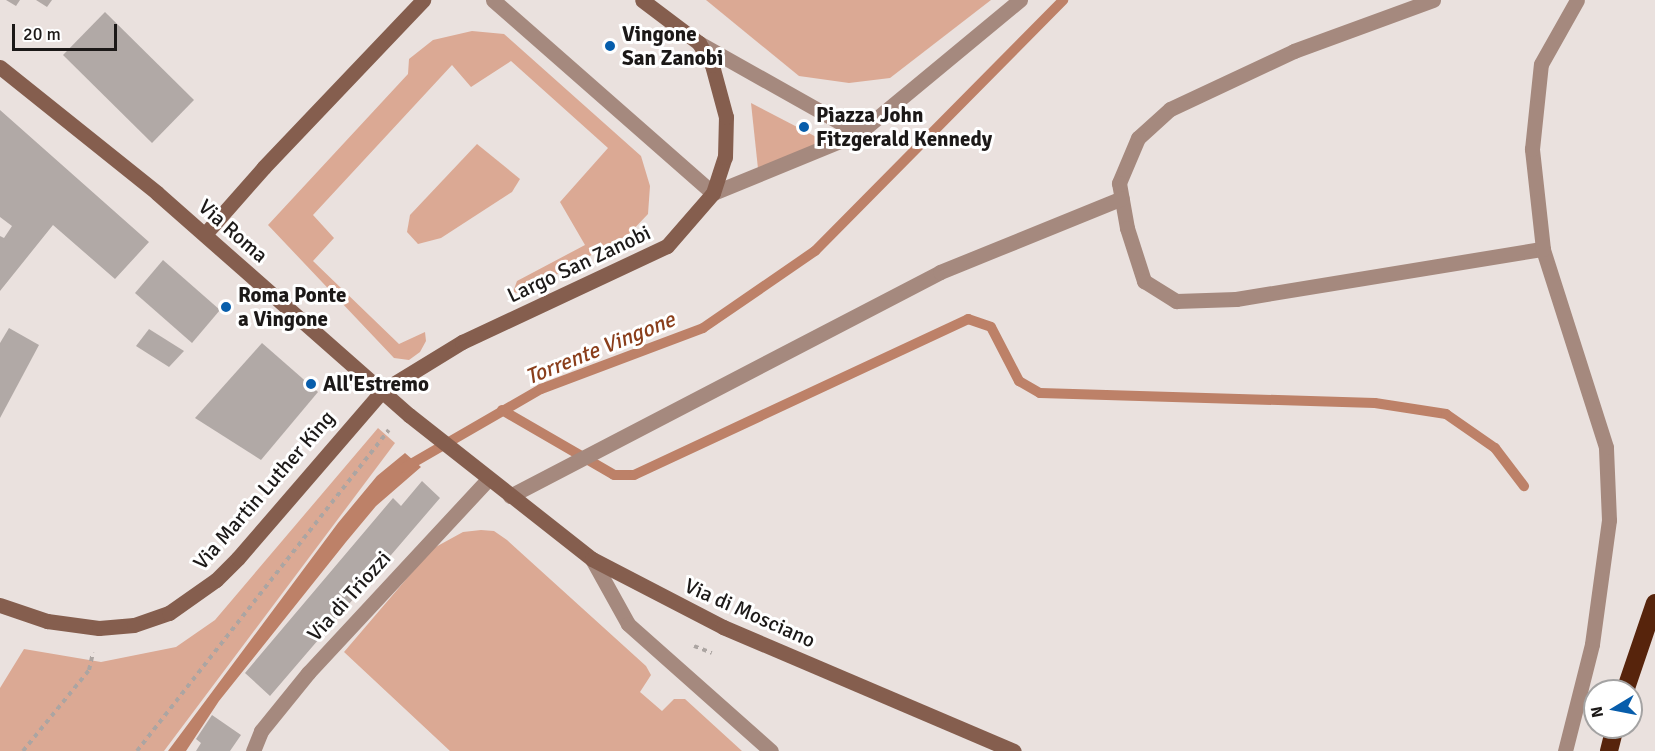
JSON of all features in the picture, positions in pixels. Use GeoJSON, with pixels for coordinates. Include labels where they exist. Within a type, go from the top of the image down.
{"type":"FeatureCollection","features":[{"type":"Feature","properties":{"kind":"highway"},"geometry":{"type":"LineString","coordinates":[[1629,679],[1655,603]]}},
{"type":"Feature","properties":{"kind":"street"},"geometry":{"type":"LineString","coordinates":[[205,234],[264,166],[423,0]]}},
{"type":"Feature","properties":{"kind":"street"},"geometry":{"type":"LineString","coordinates":[[493,0],[713,193]]}},
{"type":"Feature","properties":{"kind":"street"},"geometry":{"type":"LineString","coordinates":[[642,0],[653,6],[699,43],[859,133]]}},
{"type":"Feature","properties":{"kind":"street"},"geometry":{"type":"LineString","coordinates":[[713,193],[859,133],[1020,0]]}},
{"type":"Feature","properties":{"kind":"street"},"geometry":{"type":"LineString","coordinates":[[1433,0],[1294,51],[1170,109],[1138,138],[1119,183],[1144,281],[1176,301],[1236,299],[1543,249]]}},
{"type":"Feature","properties":{"kind":"street"},"geometry":{"type":"LineString","coordinates":[[1565,751],[1592,644],[1609,520],[1606,447],[1543,249],[1532,149],[1541,64],[1577,0]]}},
{"type":"Feature","properties":{"kind":"street"},"geometry":{"type":"LineString","coordinates":[[699,43],[712,65],[726,117],[725,157],[713,193]]}},
{"type":"Feature","properties":{"kind":"street","name":"Via Roma"},"geometry":{"type":"LineString","coordinates":[[0,67],[205,234],[407,413],[488,479]]}},
{"type":"Feature","properties":{"kind":"street","name":"Largo San Zanobi"},"geometry":{"type":"LineString","coordinates":[[382,391],[462,342],[667,246],[713,193]]}},
{"type":"Feature","properties":{"kind":"street"},"geometry":{"type":"LineString","coordinates":[[510,496],[940,272],[1122,198]]}},
{"type":"Feature","properties":{"kind":"street","name":"Via Martin Luther King"},"geometry":{"type":"LineString","coordinates":[[0,605],[47,621],[99,628],[134,625],[169,614],[216,580],[382,391]]}},
{"type":"Feature","properties":{"kind":"street","name":"Via di Mosciano"},"geometry":{"type":"LineString","coordinates":[[488,479],[592,559],[723,627],[1014,751]]}},
{"type":"Feature","properties":{"kind":"street","name":"Via di Triozzi"},"geometry":{"type":"LineString","coordinates":[[253,751],[261,731],[308,673],[488,479]]}},
{"type":"Feature","properties":{"kind":"street"},"geometry":{"type":"LineString","coordinates":[[592,559],[628,624],[771,751]]}},
{"type":"Feature","properties":{"kind":"path"},"geometry":{"type":"LineString","coordinates":[[137,751],[407,413]]}},
{"type":"Feature","properties":{"kind":"path"},"geometry":{"type":"LineString","coordinates":[[23,751],[89,670],[99,628]]}},
{"type":"Feature","properties":{"kind":"path"},"geometry":{"type":"LineString","coordinates":[[686,642],[718,656]]}},
{"type":"Feature","properties":{"kind":"shaded area"},"geometry":{"type":"Polygon","coordinates":[[[706,0],[991,0],[890,78],[849,83],[799,76],[706,0]]]}},
{"type":"Feature","properties":{"kind":"shaded area"},"geometry":{"type":"Polygon","coordinates":[[[472,31],[504,34],[641,156],[650,186],[648,214],[629,234],[522,294],[513,292],[517,281],[585,245],[560,202],[608,148],[511,61],[471,87],[452,65],[313,215],[334,238],[313,261],[399,344],[425,332],[426,341],[420,352],[409,360],[394,358],[268,225],[408,74],[409,59],[433,40],[472,31]]]}},
{"type":"Feature","properties":{"kind":"shaded area"},"geometry":{"type":"Polygon","coordinates":[[[751,103],[826,142],[759,178],[751,103]]]}},
{"type":"Feature","properties":{"kind":"shaded area"},"geometry":{"type":"Polygon","coordinates":[[[477,144],[520,179],[512,192],[441,238],[418,244],[407,232],[410,215],[477,144]]]}},
{"type":"Feature","properties":{"kind":"shaded area"},"geometry":{"type":"Polygon","coordinates":[[[378,428],[395,443],[164,751],[0,751],[0,688],[24,649],[101,662],[176,647],[215,620],[378,428]]]}},
{"type":"Feature","properties":{"kind":"shaded area"},"geometry":{"type":"Polygon","coordinates":[[[405,453],[421,467],[376,506],[346,542],[219,701],[186,751],[168,751],[338,523],[377,476],[405,453]]]}},
{"type":"Feature","properties":{"kind":"shaded area"},"geometry":{"type":"Polygon","coordinates":[[[494,531],[507,540],[646,666],[651,675],[640,692],[662,711],[674,699],[685,699],[742,751],[450,751],[344,652],[432,549],[463,532],[494,531]]]}},
{"type":"Feature","properties":{"kind":"building"},"geometry":{"type":"Polygon","coordinates":[[[6,0],[20,0],[16,6],[6,0]]]}},
{"type":"Feature","properties":{"kind":"building"},"geometry":{"type":"Polygon","coordinates":[[[36,0],[52,0],[47,7],[36,0]]]}},
{"type":"Feature","properties":{"kind":"building"},"geometry":{"type":"Polygon","coordinates":[[[105,12],[194,100],[152,143],[63,55],[105,12]]]}},
{"type":"Feature","properties":{"kind":"building"},"geometry":{"type":"Polygon","coordinates":[[[0,110],[149,242],[115,279],[53,225],[0,291],[0,236],[4,238],[12,226],[0,217],[0,110]]]}},
{"type":"Feature","properties":{"kind":"building"},"geometry":{"type":"Polygon","coordinates":[[[163,260],[220,310],[192,343],[135,293],[163,260]]]}},
{"type":"Feature","properties":{"kind":"building"},"geometry":{"type":"Polygon","coordinates":[[[9,328],[39,345],[0,418],[0,343],[9,328]]]}},
{"type":"Feature","properties":{"kind":"building"},"geometry":{"type":"Polygon","coordinates":[[[149,329],[184,351],[169,367],[136,346],[149,329]]]}},
{"type":"Feature","properties":{"kind":"building"},"geometry":{"type":"Polygon","coordinates":[[[262,343],[318,392],[261,460],[195,418],[262,343]]]}},
{"type":"Feature","properties":{"kind":"building"},"geometry":{"type":"Polygon","coordinates":[[[422,481],[440,498],[270,696],[245,673],[393,498],[401,506],[422,481]]]}},
{"type":"Feature","properties":{"kind":"building"},"geometry":{"type":"Polygon","coordinates":[[[212,715],[241,735],[230,751],[196,751],[201,743],[196,739],[212,715]]]}},
{"type":"Feature","properties":{"kind":"waterway","name":"Torrente Vingone"},"geometry":{"type":"LineString","coordinates":[[404,468],[541,389],[703,328],[815,251],[1063,0]]}},
{"type":"Feature","properties":{"kind":"waterway"},"geometry":{"type":"LineString","coordinates":[[502,410],[614,475],[634,475],[968,319],[991,327],[1019,381],[1040,393],[1375,403],[1446,414],[1495,448],[1524,486]]}},
{"type":"Feature","properties":{"kind":"place","name":"Vingone San Zanobi"},"geometry":{"type":"Point","coordinates":[610,46]}},
{"type":"Feature","properties":{"kind":"place","name":"Piazza John Fitzgerald Kennedy"},"geometry":{"type":"Point","coordinates":[804,127]}},
{"type":"Feature","properties":{"kind":"place","name":"Roma Ponte a Vingone"},"geometry":{"type":"Point","coordinates":[226,307]}},
{"type":"Feature","properties":{"kind":"place","name":"All'Estremo"},"geometry":{"type":"Point","coordinates":[311,384]}}]}
